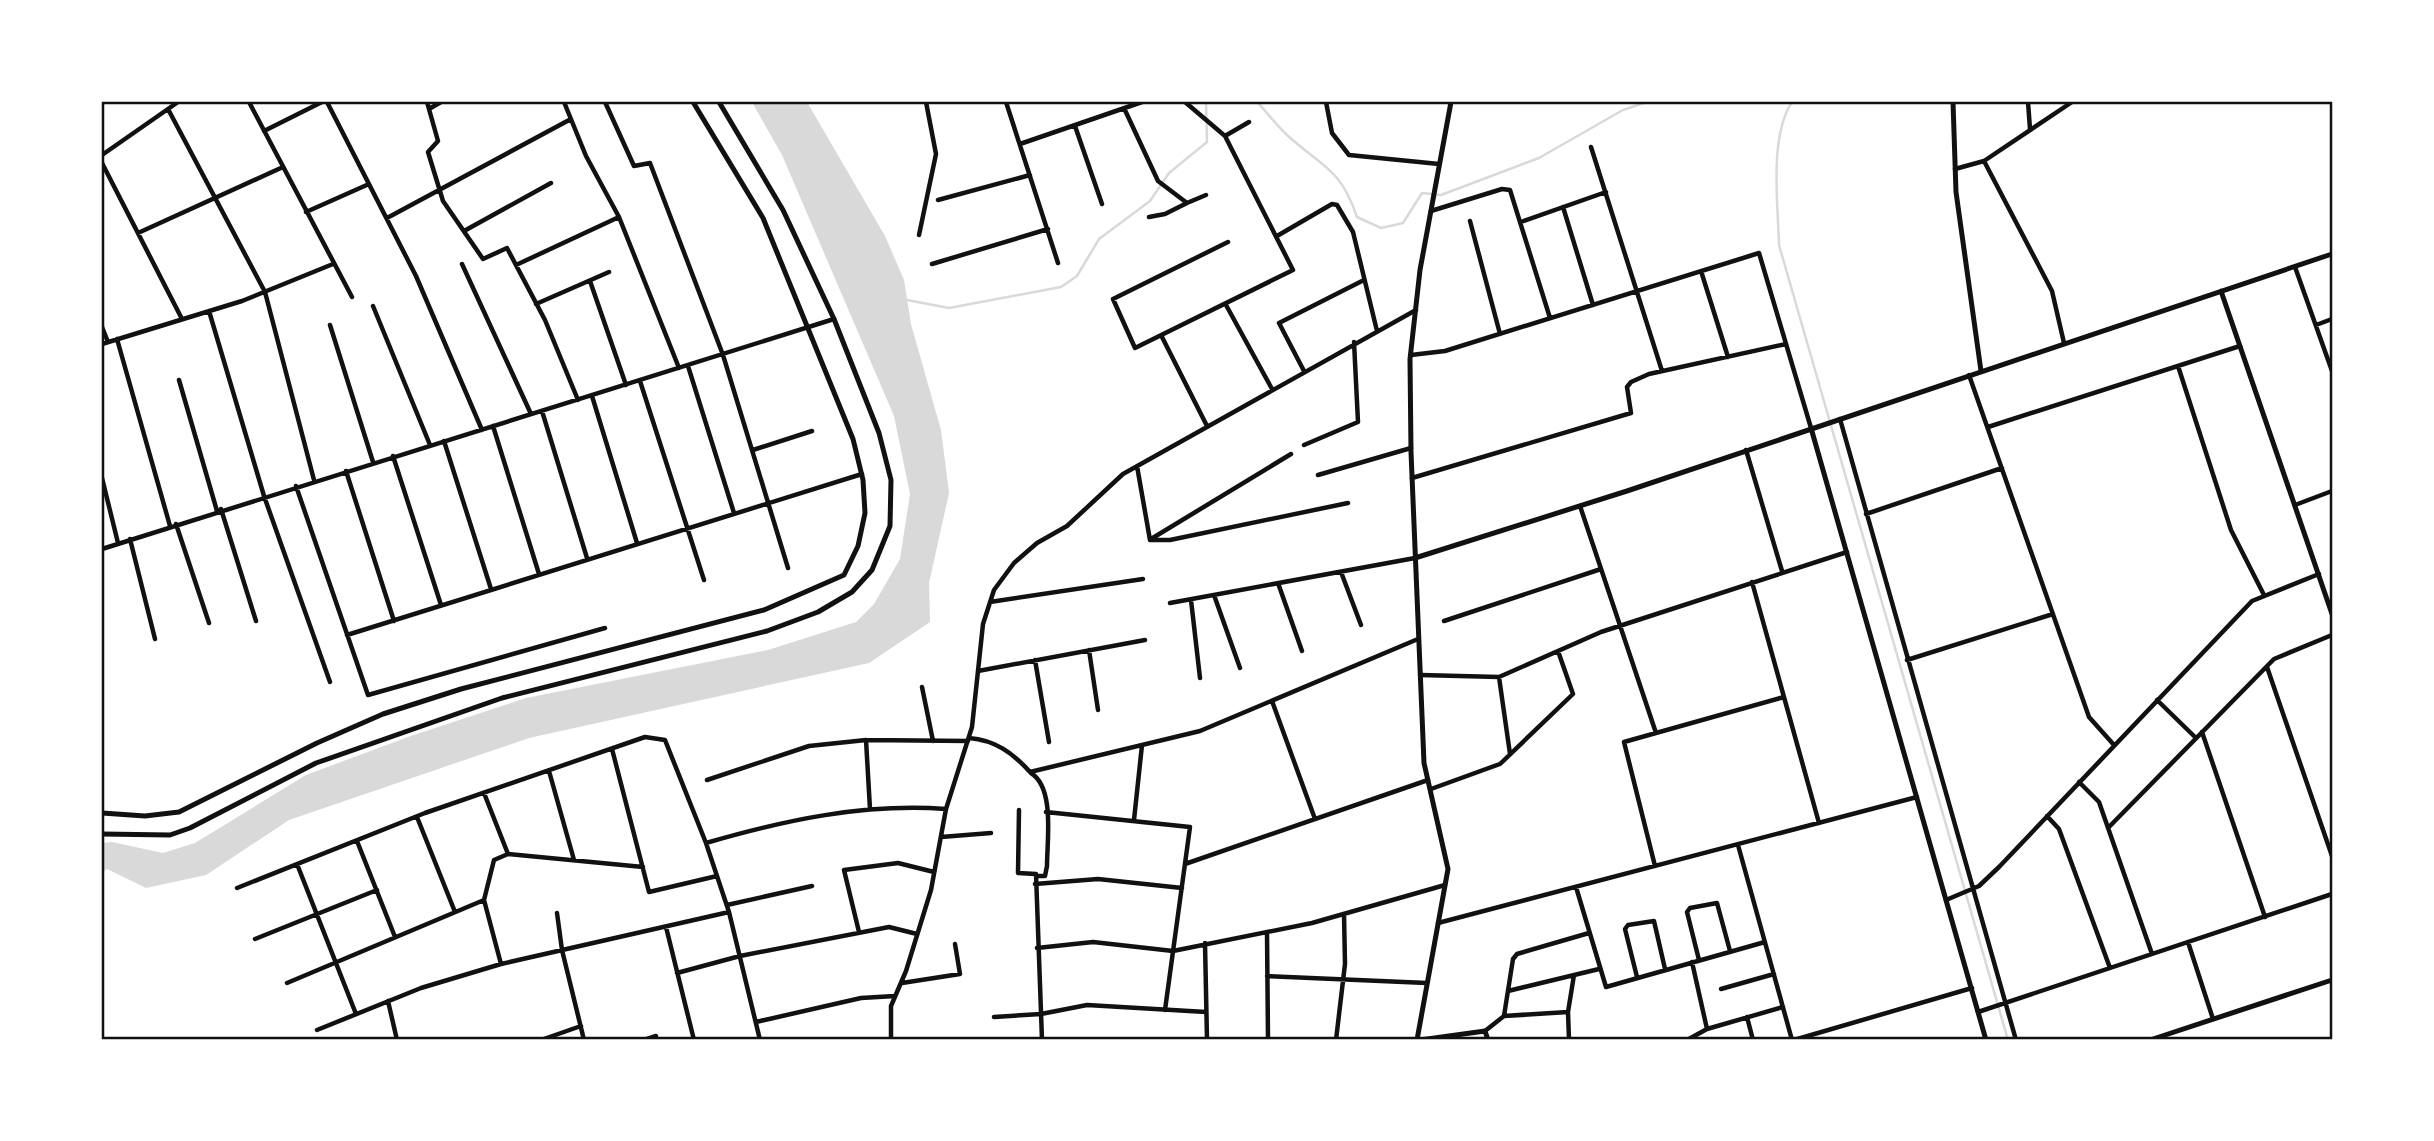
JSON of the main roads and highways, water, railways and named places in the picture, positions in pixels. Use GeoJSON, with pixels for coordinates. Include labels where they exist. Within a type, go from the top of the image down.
{"type":"FeatureCollection","features":[{"type":"Feature","properties":{"kind":"waterway"},"geometry":{"type":"LineString","coordinates":[[907,300],[949,308],[1061,287],[1077,276],[1099,239],[1150,201],[1169,173],[1207,142],[1206,102]]}},
{"type":"Feature","properties":{"kind":"waterway"},"geometry":{"type":"LineString","coordinates":[[1257,102],[1287,135],[1337,178],[1351,200],[1357,217],[1381,228],[1403,223],[1422,193],[1441,195],[1539,158],[1623,110],[1647,102]]}},
{"type":"Feature","properties":{"kind":"waterway"},"geometry":{"type":"LineString","coordinates":[[1792,102],[1780,133],[1776,171],[1779,245],[2008,1040]]}}]}
